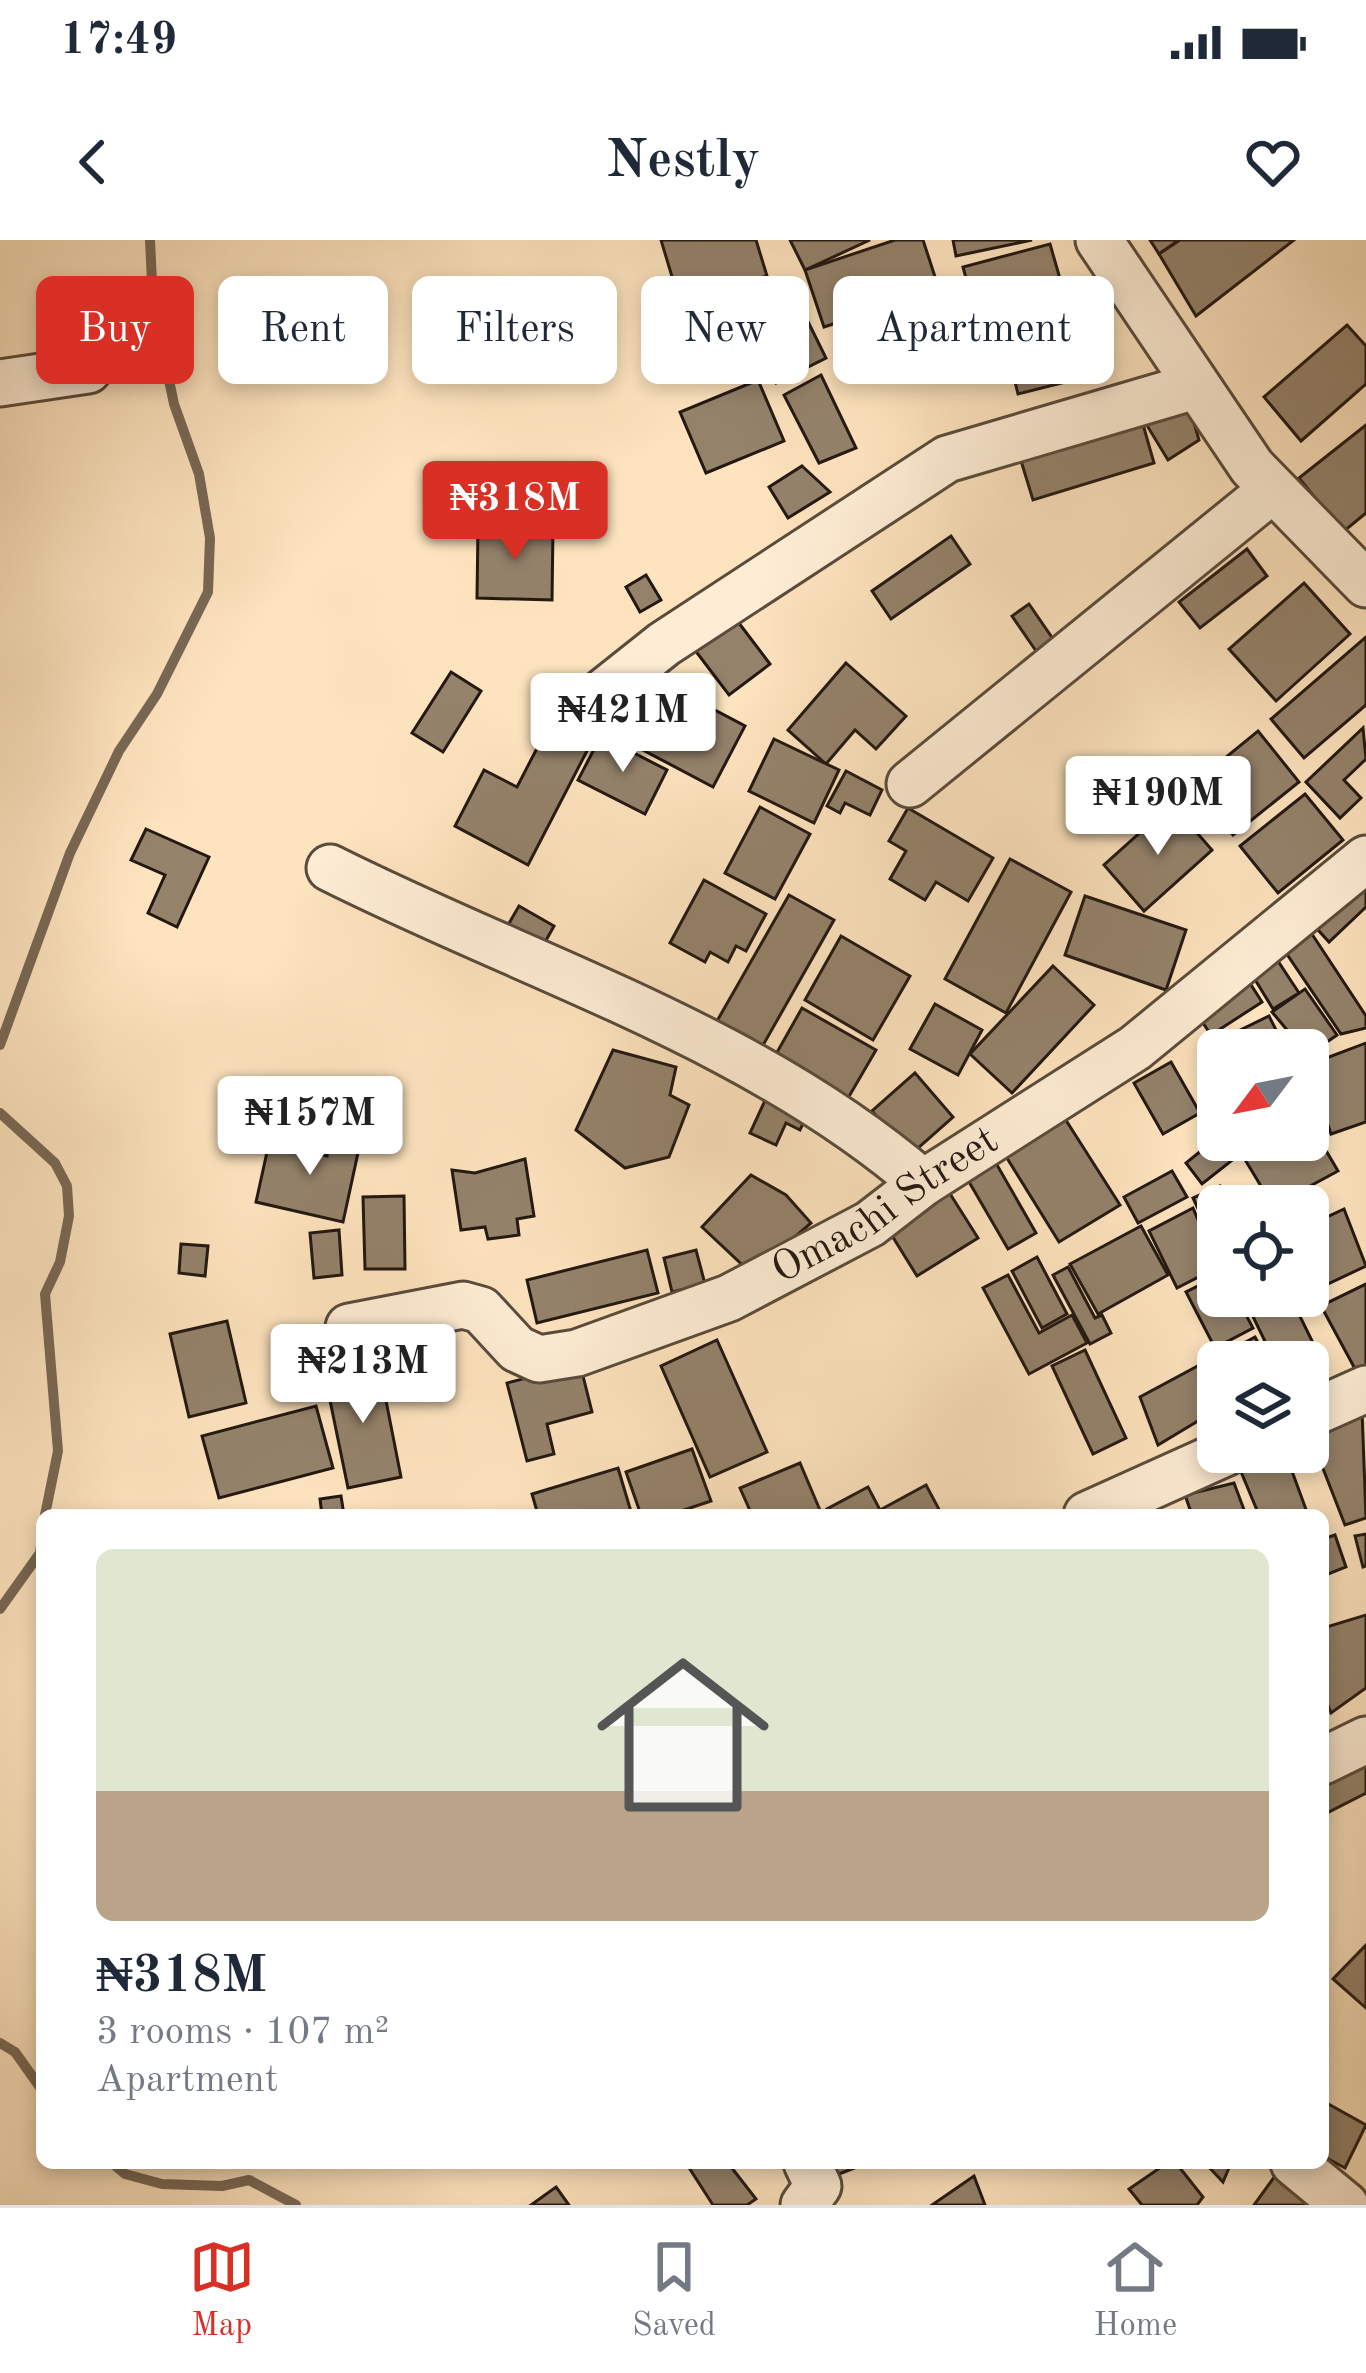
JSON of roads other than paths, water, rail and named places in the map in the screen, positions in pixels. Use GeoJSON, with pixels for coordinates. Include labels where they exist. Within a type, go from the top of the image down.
{"type":"FeatureCollection","features":[{"type":"Feature","properties":{"kind":"street"},"geometry":{"type":"LineString","coordinates":[[1099,240],[1195,386],[1272,490],[1366,584]]}},
{"type":"Feature","properties":{"kind":"street"},"geometry":{"type":"LineString","coordinates":[[0,383],[36,378]]}},
{"type":"Feature","properties":{"kind":"street"},"geometry":{"type":"LineString","coordinates":[[581,710],[664,644],[947,458],[1195,386]]}},
{"type":"Feature","properties":{"kind":"street"},"geometry":{"type":"LineString","coordinates":[[910,784],[1272,490]]}},
{"type":"Feature","properties":{"kind":"street","name":"Omachi Street"},"geometry":{"type":"LineString","coordinates":[[349,1327],[463,1304],[481,1310],[539,1359],[577,1353],[729,1298],[870,1223],[923,1183],[1135,1048],[1366,859]]}},
{"type":"Feature","properties":{"kind":"street"},"geometry":{"type":"LineString","coordinates":[[330,868],[435,920],[657,1017],[859,1127],[923,1183]]}},
{"type":"Feature","properties":{"kind":"street"},"geometry":{"type":"LineString","coordinates":[[1329,1406],[1366,1389]]}},
{"type":"Feature","properties":{"kind":"street"},"geometry":{"type":"LineString","coordinates":[[1100,1509],[1197,1466]]}},
{"type":"Feature","properties":{"kind":"street"},"geometry":{"type":"LineString","coordinates":[[1329,1758],[1366,1740]]}},
{"type":"Feature","properties":{"kind":"street"},"geometry":{"type":"LineString","coordinates":[[804,2205],[818,2186],[810,2169]]}},
{"type":"Feature","properties":{"kind":"street"},"geometry":{"type":"LineString","coordinates":[[1301,2169],[1345,2205]]}},
{"type":"Feature","properties":{"kind":"waterway"},"geometry":{"type":"LineString","coordinates":[[0,1045],[70,853],[119,751],[157,694],[208,592],[210,538],[199,474],[174,404],[153,304],[150,240]]}},
{"type":"Feature","properties":{"kind":"waterway"},"geometry":{"type":"LineString","coordinates":[[0,1113],[55,1163],[67,1186],[69,1216],[60,1262],[45,1294],[58,1451],[46,1509]]}},
{"type":"Feature","properties":{"kind":"waterway"},"geometry":{"type":"LineString","coordinates":[[0,1609],[36,1559]]}},
{"type":"Feature","properties":{"kind":"waterway"},"geometry":{"type":"LineString","coordinates":[[0,2043],[15,2052],[36,2082]]}},
{"type":"Feature","properties":{"kind":"waterway"},"geometry":{"type":"LineString","coordinates":[[119,2169],[162,2184],[222,2186],[249,2180],[296,2205]]}}]}
